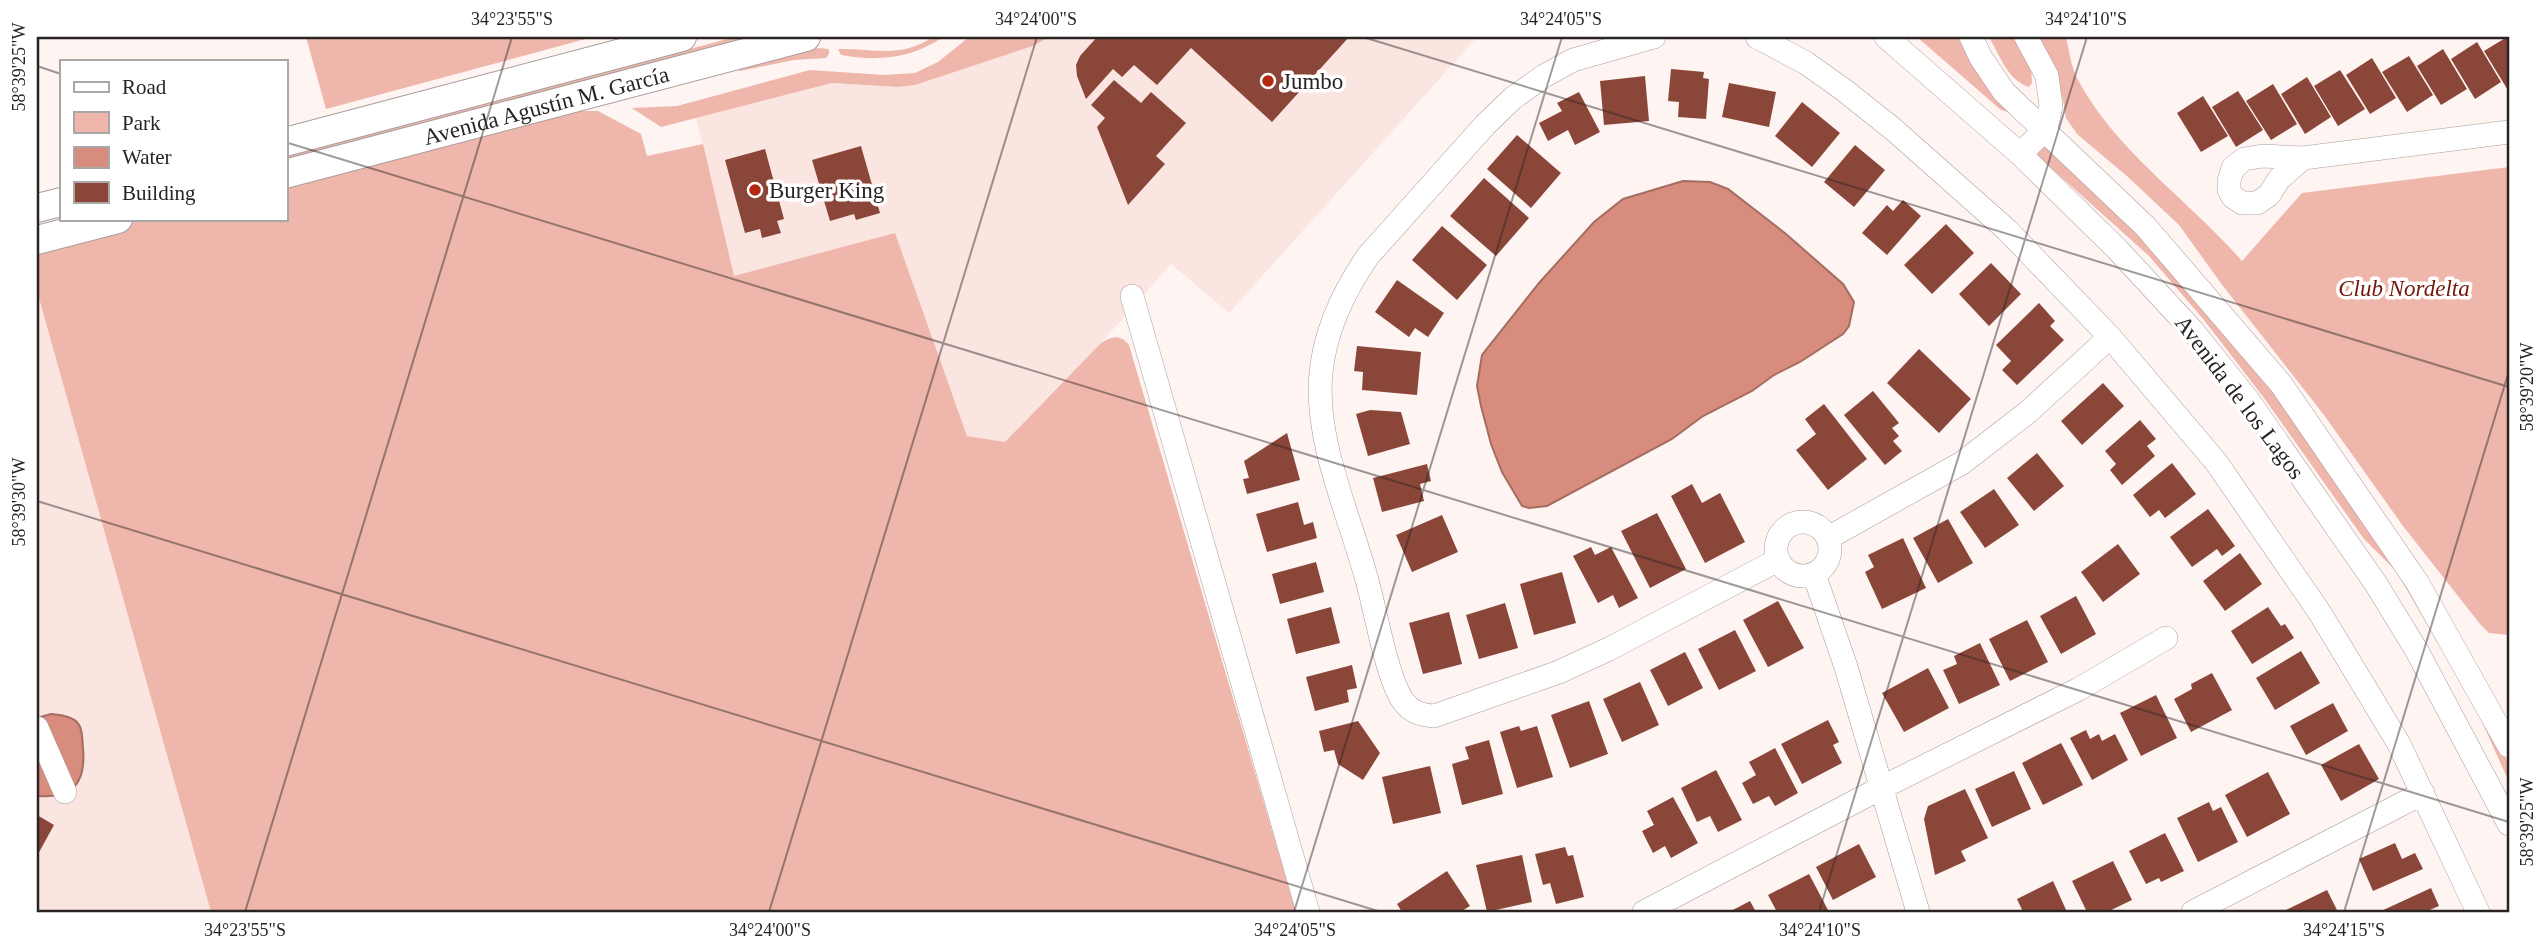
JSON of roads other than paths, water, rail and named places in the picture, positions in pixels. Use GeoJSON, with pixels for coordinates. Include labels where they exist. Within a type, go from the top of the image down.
{"type":"FeatureCollection","features":[{"type":"Feature","properties":{"kind":"main road","name":"Avenida Agustín M. García"},"geometry":{"type":"LineString","coordinates":[[287,141],[682,37]]}},
{"type":"Feature","properties":{"kind":"main road","name":"Avenida Agustín M. García"},"geometry":{"type":"LineString","coordinates":[[287,173],[806,37]]}},
{"type":"Feature","properties":{"kind":"main road"},"geometry":{"type":"LineString","coordinates":[[37,208],[60,202]]}},
{"type":"Feature","properties":{"kind":"main road"},"geometry":{"type":"LineString","coordinates":[[37,240],[114,220]]}},
{"type":"Feature","properties":{"kind":"street"},"geometry":{"type":"LineString","coordinates":[[1649,37],[1573,60],[1513,98],[1485,125],[1368,256],[1352,279],[1338,307],[1327,342],[1321,373],[1325,440],[1368,582],[1393,679],[1401,699],[1411,711],[1424,715],[1434,716],[1559,672],[1609,649],[1778,560]]}},
{"type":"Feature","properties":{"kind":"street"},"geometry":{"type":"LineString","coordinates":[[1736,37],[1781,49]]}},
{"type":"Feature","properties":{"kind":"street"},"geometry":{"type":"LineString","coordinates":[[1757,37],[1806,63],[1893,129],[2007,230],[2110,337],[2216,462],[2320,613],[2399,744],[2478,912]]}},
{"type":"Feature","properties":{"kind":"street","name":"Avenida de los Lagos"},"geometry":{"type":"LineString","coordinates":[[1886,37],[2020,154],[2117,249],[2192,330],[2248,400],[2376,584],[2417,651],[2509,824]]}},
{"type":"Feature","properties":{"kind":"street","name":"Avenida de los Lagos"},"geometry":{"type":"LineString","coordinates":[[1970,37],[1980,58],[2004,92],[2046,129],[2146,227],[2281,384],[2417,582],[2509,746]]}},
{"type":"Feature","properties":{"kind":"street"},"geometry":{"type":"LineString","coordinates":[[2020,154],[2046,129],[2051,106],[2047,76],[2026,37]]}},
{"type":"Feature","properties":{"kind":"street"},"geometry":{"type":"LineString","coordinates":[[2303,158],[2509,132]]}},
{"type":"Feature","properties":{"kind":"street"},"geometry":{"type":"LineString","coordinates":[[1132,296],[1308,912]]}},
{"type":"Feature","properties":{"kind":"street"},"geometry":{"type":"LineString","coordinates":[[1828,538],[1962,463],[2028,412],[2110,337]]}},
{"type":"Feature","properties":{"kind":"street"},"geometry":{"type":"LineString","coordinates":[[1796,523],[1815,525],[1828,538],[1827,563],[1814,574],[1805,576],[1789,573],[1778,560],[1776,551],[1781,533],[1796,523]]}},
{"type":"Feature","properties":{"kind":"street"},"geometry":{"type":"LineString","coordinates":[[1814,574],[1846,667],[1918,912]]}},
{"type":"Feature","properties":{"kind":"street"},"geometry":{"type":"LineString","coordinates":[[1644,912],[1881,788],[2079,689],[2166,638]]}},
{"type":"Feature","properties":{"kind":"street"},"geometry":{"type":"LineString","coordinates":[[37,728],[65,792]]}},
{"type":"Feature","properties":{"kind":"street"},"geometry":{"type":"LineString","coordinates":[[2193,912],[2423,793]]}},
{"type":"Feature","properties":{"kind":"water"},"geometry":{"type":"Polygon","coordinates":[[[1683,181],[1710,182],[1728,189],[1786,234],[1843,284],[1854,302],[1849,326],[1843,334],[1800,362],[1703,416],[1672,439],[1547,506],[1522,506],[1502,472],[1491,444],[1477,386],[1482,355],[1539,283],[1594,222],[1623,199],[1683,181]]]}},
{"type":"Feature","properties":{"kind":"water"},"geometry":{"type":"Polygon","coordinates":[[[51,714],[68,717],[79,725],[82,738],[82,770],[80,779],[69,791],[60,795],[37,796],[37,718],[51,714]]]}},
{"type":"Feature","properties":{"kind":"place","name":"Jumbo"},"geometry":{"type":"Point","coordinates":[1268,81]}},
{"type":"Feature","properties":{"kind":"place","name":"Burger King"},"geometry":{"type":"Point","coordinates":[755,190]}},
{"type":"Feature","properties":{"kind":"park label","name":"Club Nordelta"},"geometry":{"type":"Point","coordinates":[2404,288]}}]}
